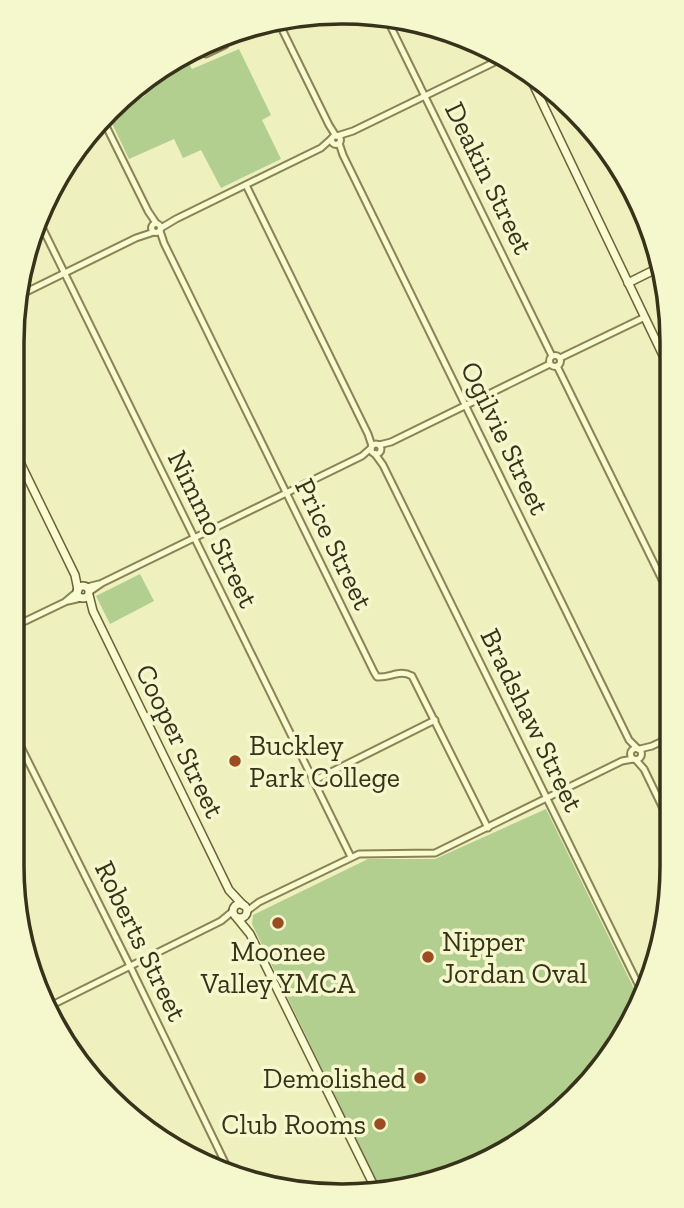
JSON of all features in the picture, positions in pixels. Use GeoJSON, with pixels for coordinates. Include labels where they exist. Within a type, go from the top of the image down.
{"type":"FeatureCollection","features":[{"type":"Feature","properties":{"kind":"street","name":"Deakin Street"},"geometry":{"type":"LineString","coordinates":[[392,29],[552,356]]}},
{"type":"Feature","properties":{"kind":"street","name":"Ogilvie Street"},"geometry":{"type":"LineString","coordinates":[[283,30],[660,802]]}},
{"type":"Feature","properties":{"kind":"street"},"geometry":{"type":"LineString","coordinates":[[29,291],[493,63]]}},
{"type":"Feature","properties":{"kind":"street"},"geometry":{"type":"LineString","coordinates":[[537,91],[660,349]]}},
{"type":"Feature","properties":{"kind":"street","name":"Price Street"},"geometry":{"type":"LineString","coordinates":[[107,128],[374,672],[377,677],[384,678],[405,672],[412,676],[488,828]]}},
{"type":"Feature","properties":{"kind":"street","name":"Bradshaw Street"},"geometry":{"type":"LineString","coordinates":[[246,185],[637,982]]}},
{"type":"Feature","properties":{"kind":"street","name":"Nimmo Street"},"geometry":{"type":"LineString","coordinates":[[44,232],[351,857]]}},
{"type":"Feature","properties":{"kind":"street"},"geometry":{"type":"LineString","coordinates":[[628,283],[651,271]]}},
{"type":"Feature","properties":{"kind":"street"},"geometry":{"type":"LineString","coordinates":[[24,622],[465,405],[559,363],[560,358],[645,317]]}},
{"type":"Feature","properties":{"kind":"street"},"geometry":{"type":"LineString","coordinates":[[560,358],[552,356],[549,360],[554,365],[660,576]]}},
{"type":"Feature","properties":{"kind":"street","name":"Cooper Street"},"geometry":{"type":"LineString","coordinates":[[24,471],[229,890],[245,909],[250,934]]}},
{"type":"Feature","properties":{"kind":"street"},"geometry":{"type":"LineString","coordinates":[[313,781],[435,720]]}},
{"type":"Feature","properties":{"kind":"street"},"geometry":{"type":"LineString","coordinates":[[234,914],[241,918],[245,909],[351,857],[365,853],[435,853],[660,743]]}},
{"type":"Feature","properties":{"kind":"street","name":"Roberts Street"},"geometry":{"type":"LineString","coordinates":[[24,753],[224,1161]]}},
{"type":"Feature","properties":{"kind":"street","name":"Cooper Street"},"geometry":{"type":"LineString","coordinates":[[229,890],[234,914],[250,934],[372,1182]]}},
{"type":"Feature","properties":{"kind":"street"},"geometry":{"type":"LineString","coordinates":[[56,1003],[234,914],[237,905],[245,909]]}},
{"type":"Feature","properties":{"kind":"green space"},"geometry":{"type":"Polygon","coordinates":[[[239,49],[271,115],[262,120],[281,159],[221,188],[201,150],[183,158],[174,139],[129,159],[112,123],[166,78],[189,64],[192,69],[239,49]]]}},
{"type":"Feature","properties":{"kind":"green space"},"geometry":{"type":"Polygon","coordinates":[[[140,574],[154,601],[110,624],[96,596],[140,574]]]}},
{"type":"Feature","properties":{"kind":"green space"},"geometry":{"type":"Polygon","coordinates":[[[546,809],[634,989],[617,1025],[594,1059],[567,1091],[535,1118],[501,1141],[464,1159],[424,1173],[376,1182],[252,924],[253,915],[368,859],[435,859],[546,809]]]}},
{"type":"Feature","properties":{"kind":"place","name":"Buckley Park College"},"geometry":{"type":"Point","coordinates":[235,761]}},
{"type":"Feature","properties":{"kind":"place","name":"Moonee Valley YMCA"},"geometry":{"type":"Point","coordinates":[278,923]}},
{"type":"Feature","properties":{"kind":"place","name":"Nipper Jordan Oval"},"geometry":{"type":"Point","coordinates":[428,957]}},
{"type":"Feature","properties":{"kind":"place","name":"Demolished"},"geometry":{"type":"Point","coordinates":[420,1078]}},
{"type":"Feature","properties":{"kind":"place","name":"Club Rooms"},"geometry":{"type":"Point","coordinates":[380,1124]}}]}
